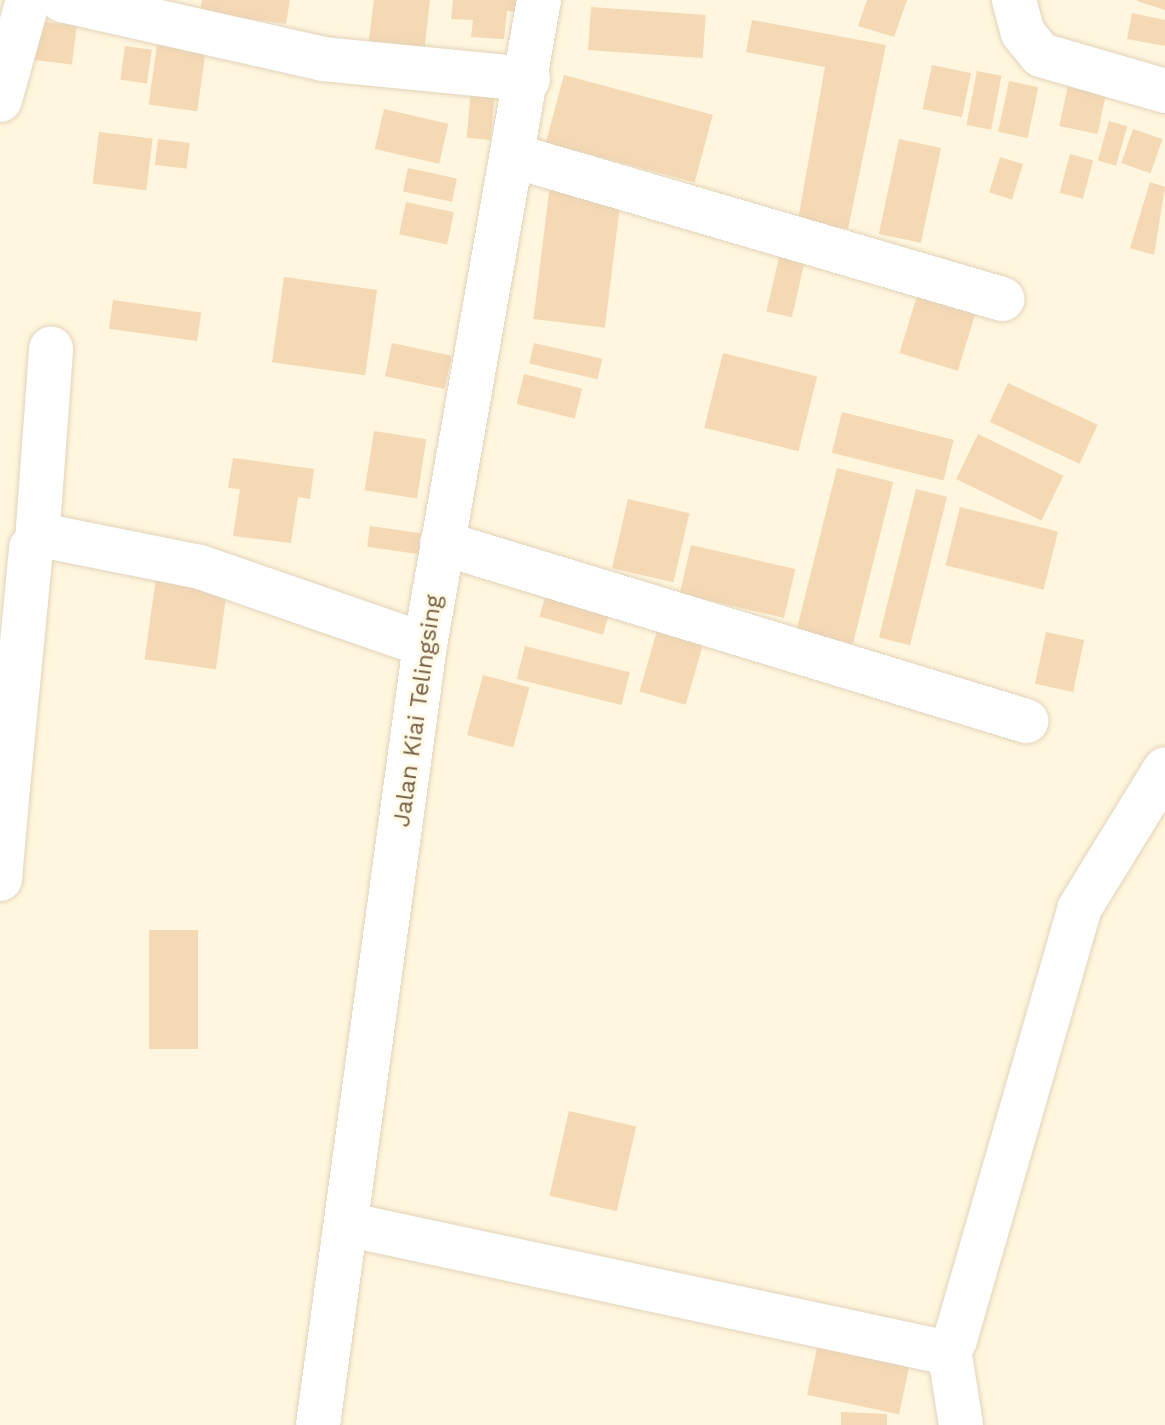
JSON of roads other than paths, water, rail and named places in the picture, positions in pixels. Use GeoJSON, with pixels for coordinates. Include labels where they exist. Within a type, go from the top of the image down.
{"type":"FeatureCollection","features":[{"type":"Feature","properties":{"kind":"street"},"geometry":{"type":"LineString","coordinates":[[0,100],[28,0]]}},
{"type":"Feature","properties":{"kind":"street"},"geometry":{"type":"LineString","coordinates":[[62,0],[133,8],[323,59],[528,79]]}},
{"type":"Feature","properties":{"kind":"street","name":"Jalan Kiai Telingsing"},"geometry":{"type":"LineString","coordinates":[[318,1425],[350,1225],[425,645],[528,79],[539,0]]}},
{"type":"Feature","properties":{"kind":"street"},"geometry":{"type":"LineString","coordinates":[[1014,0],[1023,33],[1041,55],[1165,91]]}},
{"type":"Feature","properties":{"kind":"street"},"geometry":{"type":"LineString","coordinates":[[514,156],[1002,299]]}},
{"type":"Feature","properties":{"kind":"street"},"geometry":{"type":"LineString","coordinates":[[0,879],[4,788],[37,541],[51,349]]}},
{"type":"Feature","properties":{"kind":"street"},"geometry":{"type":"LineString","coordinates":[[37,541],[53,535],[200,567],[425,645]]}},
{"type":"Feature","properties":{"kind":"street"},"geometry":{"type":"LineString","coordinates":[[442,543],[1026,721]]}},
{"type":"Feature","properties":{"kind":"street"},"geometry":{"type":"LineString","coordinates":[[961,1425],[949,1349],[1079,909],[1165,769]]}},
{"type":"Feature","properties":{"kind":"street"},"geometry":{"type":"LineString","coordinates":[[350,1225],[938,1354],[949,1349]]}}]}
